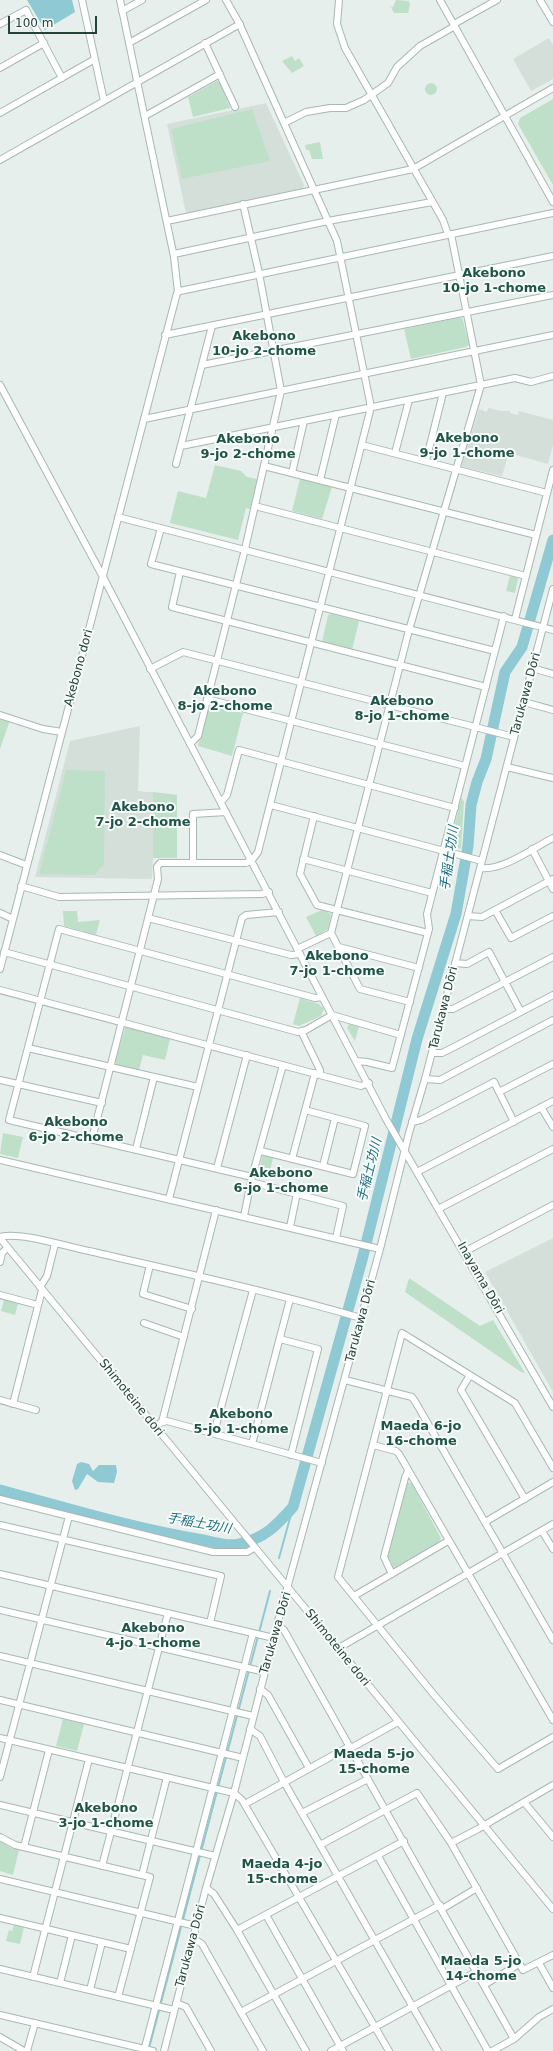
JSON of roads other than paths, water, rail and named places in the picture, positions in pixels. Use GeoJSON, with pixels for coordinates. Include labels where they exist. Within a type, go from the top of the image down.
{"type":"FeatureCollection","features":[{"type":"Feature","properties":{"kind":"street"},"geometry":{"type":"LineString","coordinates":[[82,0],[104,101]]}},
{"type":"Feature","properties":{"kind":"street"},"geometry":{"type":"LineString","coordinates":[[120,0],[174,254],[178,292],[259,273],[553,213]]}},
{"type":"Feature","properties":{"kind":"street"},"geometry":{"type":"LineString","coordinates":[[122,11],[142,0]]}},
{"type":"Feature","properties":{"kind":"street"},"geometry":{"type":"LineString","coordinates":[[129,43],[206,0]]}},
{"type":"Feature","properties":{"kind":"street"},"geometry":{"type":"LineString","coordinates":[[92,1139],[158,879],[157,867],[160,863],[246,863],[252,860],[258,852],[362,445],[370,408],[357,336],[337,241],[240,24],[226,0]]}},
{"type":"Feature","properties":{"kind":"street"},"geometry":{"type":"LineString","coordinates":[[339,0],[337,24],[345,48],[370,95],[450,234],[481,385],[409,630],[331,933],[360,989],[410,1002]]}},
{"type":"Feature","properties":{"kind":"street"},"geometry":{"type":"LineString","coordinates":[[440,0],[506,115],[553,202]]}},
{"type":"Feature","properties":{"kind":"street"},"geometry":{"type":"LineString","coordinates":[[284,123],[306,112],[330,108],[346,108],[370,95],[388,83],[397,67],[420,46],[497,0]]}},
{"type":"Feature","properties":{"kind":"street"},"geometry":{"type":"LineString","coordinates":[[540,0],[553,22]]}},
{"type":"Feature","properties":{"kind":"street"},"geometry":{"type":"LineString","coordinates":[[0,24],[26,10],[62,78]]}},
{"type":"Feature","properties":{"kind":"street"},"geometry":{"type":"LineString","coordinates":[[0,160],[240,24]]}},
{"type":"Feature","properties":{"kind":"street"},"geometry":{"type":"LineString","coordinates":[[0,68],[44,43]]}},
{"type":"Feature","properties":{"kind":"street"},"geometry":{"type":"LineString","coordinates":[[205,43],[235,108]]}},
{"type":"Feature","properties":{"kind":"street"},"geometry":{"type":"LineString","coordinates":[[0,113],[95,59]]}},
{"type":"Feature","properties":{"kind":"street"},"geometry":{"type":"LineString","coordinates":[[145,116],[220,74]]}},
{"type":"Feature","properties":{"kind":"street"},"geometry":{"type":"LineString","coordinates":[[167,221],[413,169],[553,88]]}},
{"type":"Feature","properties":{"kind":"street"},"geometry":{"type":"LineString","coordinates":[[174,254],[328,221],[432,202]]}},
{"type":"Feature","properties":{"kind":"street"},"geometry":{"type":"LineString","coordinates":[[190,744],[198,736],[245,549],[281,391],[259,273],[244,204]]}},
{"type":"Feature","properties":{"kind":"street"},"geometry":{"type":"LineString","coordinates":[[165,335],[553,256]]}},
{"type":"Feature","properties":{"kind":"street","name":"Akebono dori"},"geometry":{"type":"LineString","coordinates":[[0,969],[165,335],[178,292]]}},
{"type":"Feature","properties":{"kind":"street"},"geometry":{"type":"LineString","coordinates":[[202,365],[357,336],[553,295]]}},
{"type":"Feature","properties":{"kind":"street"},"geometry":{"type":"LineString","coordinates":[[176,464],[212,326]]}},
{"type":"Feature","properties":{"kind":"street"},"geometry":{"type":"LineString","coordinates":[[144,419],[553,335]]}},
{"type":"Feature","properties":{"kind":"street"},"geometry":{"type":"LineString","coordinates":[[181,446],[515,378],[532,382],[553,376]]}},
{"type":"Feature","properties":{"kind":"street"},"geometry":{"type":"LineString","coordinates":[[0,385],[103,577]]}},
{"type":"Feature","properties":{"kind":"street"},"geometry":{"type":"LineString","coordinates":[[426,462],[443,393]]}},
{"type":"Feature","properties":{"kind":"street"},"geometry":{"type":"LineString","coordinates":[[395,453],[409,400]]}},
{"type":"Feature","properties":{"kind":"street"},"geometry":{"type":"LineString","coordinates":[[320,480],[336,414]]}},
{"type":"Feature","properties":{"kind":"street"},"geometry":{"type":"LineString","coordinates":[[292,473],[304,422]]}},
{"type":"Feature","properties":{"kind":"street"},"geometry":{"type":"LineString","coordinates":[[362,445],[547,493]]}},
{"type":"Feature","properties":{"kind":"street"},"geometry":{"type":"LineString","coordinates":[[264,466],[536,535]]}},
{"type":"Feature","properties":{"kind":"street"},"geometry":{"type":"LineString","coordinates":[[518,619],[526,576],[553,470]]}},
{"type":"Feature","properties":{"kind":"street"},"geometry":{"type":"LineString","coordinates":[[255,506],[526,576]]}},
{"type":"Feature","properties":{"kind":"street"},"geometry":{"type":"LineString","coordinates":[[118,517],[518,619],[553,630]]}},
{"type":"Feature","properties":{"kind":"street"},"geometry":{"type":"LineString","coordinates":[[161,528],[151,564],[495,651]]}},
{"type":"Feature","properties":{"kind":"street"},"geometry":{"type":"LineString","coordinates":[[180,572],[172,607],[311,644],[486,687]]}},
{"type":"Feature","properties":{"kind":"street","name":"Inayama Dōri"},"geometry":{"type":"LineString","coordinates":[[103,577],[397,1139],[440,1208],[553,1407]]}},
{"type":"Feature","properties":{"kind":"street","name":"Tarukawa Dōri"},"geometry":{"type":"LineString","coordinates":[[164,2051],[206,1888],[234,1793],[277,1624],[289,1588],[380,1249],[404,1150],[432,1052],[553,589]]}},
{"type":"Feature","properties":{"kind":"street"},"geometry":{"type":"LineString","coordinates":[[356,1061],[392,1068],[428,933],[426,914],[466,766],[479,728],[486,687],[504,616]]}},
{"type":"Feature","properties":{"kind":"street"},"geometry":{"type":"LineString","coordinates":[[150,669],[183,652],[514,737]]}},
{"type":"Feature","properties":{"kind":"street"},"geometry":{"type":"LineString","coordinates":[[532,668],[553,674]]}},
{"type":"Feature","properties":{"kind":"street"},"geometry":{"type":"LineString","coordinates":[[207,699],[466,766]]}},
{"type":"Feature","properties":{"kind":"street"},"geometry":{"type":"LineString","coordinates":[[524,702],[553,710]]}},
{"type":"Feature","properties":{"kind":"street"},"geometry":{"type":"LineString","coordinates":[[0,715],[43,729],[62,732]]}},
{"type":"Feature","properties":{"kind":"street"},"geometry":{"type":"LineString","coordinates":[[221,802],[227,795],[239,750],[455,808]]}},
{"type":"Feature","properties":{"kind":"street"},"geometry":{"type":"LineString","coordinates":[[507,767],[553,778]]}},
{"type":"Feature","properties":{"kind":"street"},"geometry":{"type":"LineString","coordinates":[[271,805],[482,861]]}},
{"type":"Feature","properties":{"kind":"street"},"geometry":{"type":"LineString","coordinates":[[192,863],[193,814],[226,812]]}},
{"type":"Feature","properties":{"kind":"street"},"geometry":{"type":"LineString","coordinates":[[314,816],[300,874],[317,905],[428,933]]}},
{"type":"Feature","properties":{"kind":"street"},"geometry":{"type":"LineString","coordinates":[[480,868],[488,869],[498,866],[553,838]]}},
{"type":"Feature","properties":{"kind":"street"},"geometry":{"type":"LineString","coordinates":[[532,849],[551,880],[553,889]]}},
{"type":"Feature","properties":{"kind":"street"},"geometry":{"type":"LineString","coordinates":[[0,855],[26,866]]}},
{"type":"Feature","properties":{"kind":"street"},"geometry":{"type":"LineString","coordinates":[[303,859],[432,893]]}},
{"type":"Feature","properties":{"kind":"street"},"geometry":{"type":"LineString","coordinates":[[468,916],[482,917],[551,880]]}},
{"type":"Feature","properties":{"kind":"street"},"geometry":{"type":"LineString","coordinates":[[21,886],[59,896],[262,894],[269,892]]}},
{"type":"Feature","properties":{"kind":"street"},"geometry":{"type":"LineString","coordinates":[[495,910],[511,938],[553,916]]}},
{"type":"Feature","properties":{"kind":"street"},"geometry":{"type":"LineString","coordinates":[[169,1199],[242,918],[246,915],[279,912]]}},
{"type":"Feature","properties":{"kind":"street"},"geometry":{"type":"LineString","coordinates":[[0,913],[13,919]]}},
{"type":"Feature","properties":{"kind":"street"},"geometry":{"type":"LineString","coordinates":[[148,918],[291,956],[331,933]]}},
{"type":"Feature","properties":{"kind":"street"},"geometry":{"type":"LineString","coordinates":[[322,997],[315,998],[59,929],[9,1120],[217,1168],[343,1206],[336,1238]]}},
{"type":"Feature","properties":{"kind":"street"},"geometry":{"type":"LineString","coordinates":[[339,947],[419,968]]}},
{"type":"Feature","properties":{"kind":"street"},"geometry":{"type":"LineString","coordinates":[[4,952],[298,1032],[332,1016],[401,1035]]}},
{"type":"Feature","properties":{"kind":"street"},"geometry":{"type":"LineString","coordinates":[[455,963],[467,964],[489,952],[521,1012]]}},
{"type":"Feature","properties":{"kind":"street"},"geometry":{"type":"LineString","coordinates":[[442,1009],[453,1009],[553,957]]}},
{"type":"Feature","properties":{"kind":"street"},"geometry":{"type":"LineString","coordinates":[[0,990],[361,1086],[369,1083]]}},
{"type":"Feature","properties":{"kind":"street"},"geometry":{"type":"LineString","coordinates":[[432,1052],[442,1053],[553,995]]}},
{"type":"Feature","properties":{"kind":"street"},"geometry":{"type":"LineString","coordinates":[[425,1078],[440,1080],[553,1020]]}},
{"type":"Feature","properties":{"kind":"street"},"geometry":{"type":"LineString","coordinates":[[292,1158],[305,1110],[317,1074],[320,1070],[301,1031]]}},
{"type":"Feature","properties":{"kind":"street"},"geometry":{"type":"LineString","coordinates":[[28,1048],[198,1087]]}},
{"type":"Feature","properties":{"kind":"street"},"geometry":{"type":"LineString","coordinates":[[217,1168],[247,1055]]}},
{"type":"Feature","properties":{"kind":"street"},"geometry":{"type":"LineString","coordinates":[[499,1092],[553,1064]]}},
{"type":"Feature","properties":{"kind":"street"},"geometry":{"type":"LineString","coordinates":[[244,1216],[252,1179],[261,1151],[283,1065]]}},
{"type":"Feature","properties":{"kind":"street"},"geometry":{"type":"LineString","coordinates":[[136,1149],[154,1077]]}},
{"type":"Feature","properties":{"kind":"street"},"geometry":{"type":"LineString","coordinates":[[0,1080],[102,1103]]}},
{"type":"Feature","properties":{"kind":"street"},"geometry":{"type":"LineString","coordinates":[[412,1122],[421,1120],[494,1082],[514,1122]]}},
{"type":"Feature","properties":{"kind":"street"},"geometry":{"type":"LineString","coordinates":[[418,1172],[553,1101]]}},
{"type":"Feature","properties":{"kind":"street"},"geometry":{"type":"LineString","coordinates":[[541,1107],[553,1127]]}},
{"type":"Feature","properties":{"kind":"street"},"geometry":{"type":"LineString","coordinates":[[261,1151],[353,1174],[365,1126],[305,1110]]}},
{"type":"Feature","properties":{"kind":"street"},"geometry":{"type":"LineString","coordinates":[[323,1166],[335,1118]]}},
{"type":"Feature","properties":{"kind":"street"},"geometry":{"type":"LineString","coordinates":[[440,1208],[553,1149]]}},
{"type":"Feature","properties":{"kind":"street"},"geometry":{"type":"LineString","coordinates":[[0,1160],[380,1249]]}},
{"type":"Feature","properties":{"kind":"street"},"geometry":{"type":"LineString","coordinates":[[290,1227],[297,1193]]}},
{"type":"Feature","properties":{"kind":"street"},"geometry":{"type":"LineString","coordinates":[[464,1252],[553,1205]]}},
{"type":"Feature","properties":{"kind":"street"},"geometry":{"type":"LineString","coordinates":[[162,1422],[216,1210]]}},
{"type":"Feature","properties":{"kind":"street"},"geometry":{"type":"LineString","coordinates":[[0,1238],[12,1235],[150,1265],[361,1318]]}},
{"type":"Feature","properties":{"kind":"street","name":"Shimoteine dori"},"geometry":{"type":"LineString","coordinates":[[0,1238],[553,1909]]}},
{"type":"Feature","properties":{"kind":"street"},"geometry":{"type":"LineString","coordinates":[[14,1404],[41,1288],[47,1276],[55,1244]]}},
{"type":"Feature","properties":{"kind":"street"},"geometry":{"type":"LineString","coordinates":[[0,1262],[2,1253],[7,1248]]}},
{"type":"Feature","properties":{"kind":"street"},"geometry":{"type":"LineString","coordinates":[[150,1265],[144,1294],[192,1309]]}},
{"type":"Feature","properties":{"kind":"street"},"geometry":{"type":"LineString","coordinates":[[214,1433],[253,1290]]}},
{"type":"Feature","properties":{"kind":"street"},"geometry":{"type":"LineString","coordinates":[[0,1295],[38,1305]]}},
{"type":"Feature","properties":{"kind":"street"},"geometry":{"type":"LineString","coordinates":[[252,1444],[290,1299]]}},
{"type":"Feature","properties":{"kind":"street"},"geometry":{"type":"LineString","coordinates":[[144,1323],[184,1337]]}},
{"type":"Feature","properties":{"kind":"street"},"geometry":{"type":"LineString","coordinates":[[553,1468],[515,1404],[402,1333],[338,1577],[498,1769],[553,1737]]}},
{"type":"Feature","properties":{"kind":"street"},"geometry":{"type":"LineString","coordinates":[[280,1339],[318,1349],[291,1455]]}},
{"type":"Feature","properties":{"kind":"street"},"geometry":{"type":"LineString","coordinates":[[470,1375],[461,1390],[525,1499]]}},
{"type":"Feature","properties":{"kind":"street"},"geometry":{"type":"LineString","coordinates":[[345,1380],[412,1397],[553,1640]]}},
{"type":"Feature","properties":{"kind":"street"},"geometry":{"type":"LineString","coordinates":[[0,1400],[36,1410]]}},
{"type":"Feature","properties":{"kind":"street"},"geometry":{"type":"LineString","coordinates":[[155,1427],[162,1422],[167,1421],[322,1463]]}},
{"type":"Feature","properties":{"kind":"street"},"geometry":{"type":"LineString","coordinates":[[373,1445],[396,1451],[553,1720]]}},
{"type":"Feature","properties":{"kind":"street"},"geometry":{"type":"LineString","coordinates":[[392,1574],[384,1557],[408,1471]]}},
{"type":"Feature","properties":{"kind":"street"},"geometry":{"type":"LineString","coordinates":[[485,1522],[553,1482]]}},
{"type":"Feature","properties":{"kind":"street"},"geometry":{"type":"LineString","coordinates":[[0,1499],[213,1552],[242,1552],[254,1548]]}},
{"type":"Feature","properties":{"kind":"street"},"geometry":{"type":"LineString","coordinates":[[0,1777],[69,1516]]}},
{"type":"Feature","properties":{"kind":"street"},"geometry":{"type":"LineString","coordinates":[[0,1524],[221,1576],[210,1623]]}},
{"type":"Feature","properties":{"kind":"street"},"geometry":{"type":"LineString","coordinates":[[337,1648],[553,1524]]}},
{"type":"Feature","properties":{"kind":"street"},"geometry":{"type":"LineString","coordinates":[[542,1531],[553,1549]]}},
{"type":"Feature","properties":{"kind":"street"},"geometry":{"type":"LineString","coordinates":[[354,1596],[448,1541]]}},
{"type":"Feature","properties":{"kind":"street"},"geometry":{"type":"LineString","coordinates":[[0,1574],[274,1638]]}},
{"type":"Feature","properties":{"kind":"street"},"geometry":{"type":"LineString","coordinates":[[0,1610],[265,1672]]}},
{"type":"Feature","properties":{"kind":"street"},"geometry":{"type":"LineString","coordinates":[[102,1866],[168,1613]]}},
{"type":"Feature","properties":{"kind":"street"},"geometry":{"type":"LineString","coordinates":[[277,1624],[284,1630],[351,1747],[514,2039]]}},
{"type":"Feature","properties":{"kind":"street"},"geometry":{"type":"LineString","coordinates":[[0,2015],[148,2050],[257,1634]]}},
{"type":"Feature","properties":{"kind":"street"},"geometry":{"type":"LineString","coordinates":[[0,1656],[253,1716]]}},
{"type":"Feature","properties":{"kind":"street"},"geometry":{"type":"LineString","coordinates":[[260,1689],[268,1695],[309,1768]]}},
{"type":"Feature","properties":{"kind":"street"},"geometry":{"type":"LineString","coordinates":[[0,1700],[243,1758]]}},
{"type":"Feature","properties":{"kind":"street"},"geometry":{"type":"LineString","coordinates":[[245,1804],[309,1768],[398,1722]]}},
{"type":"Feature","properties":{"kind":"street"},"geometry":{"type":"LineString","coordinates":[[250,1729],[260,1736],[337,1876],[438,2051]]}},
{"type":"Feature","properties":{"kind":"street"},"geometry":{"type":"LineString","coordinates":[[0,1738],[234,1793],[245,1804],[389,2051]]}},
{"type":"Feature","properties":{"kind":"street"},"geometry":{"type":"LineString","coordinates":[[24,1848],[49,1750]]}},
{"type":"Feature","properties":{"kind":"street"},"geometry":{"type":"LineString","coordinates":[[33,1977],[89,1759]]}},
{"type":"Feature","properties":{"kind":"street"},"geometry":{"type":"LineString","coordinates":[[142,1875],[167,1778]]}},
{"type":"Feature","properties":{"kind":"street"},"geometry":{"type":"LineString","coordinates":[[302,1813],[368,1778]]}},
{"type":"Feature","properties":{"kind":"street"},"geometry":{"type":"LineString","coordinates":[[451,1843],[484,1826],[553,1785]]}},
{"type":"Feature","properties":{"kind":"street"},"geometry":{"type":"LineString","coordinates":[[320,1845],[417,1793],[451,1843],[523,1970],[553,1955]]}},
{"type":"Feature","properties":{"kind":"street"},"geometry":{"type":"LineString","coordinates":[[524,1802],[552,1836]]}},
{"type":"Feature","properties":{"kind":"street"},"geometry":{"type":"LineString","coordinates":[[0,1805],[215,1856]]}},
{"type":"Feature","properties":{"kind":"street"},"geometry":{"type":"LineString","coordinates":[[0,1837],[24,1848],[150,1877],[118,1997]]}},
{"type":"Feature","properties":{"kind":"street"},"geometry":{"type":"LineString","coordinates":[[237,1930],[404,1841]]}},
{"type":"Feature","properties":{"kind":"street"},"geometry":{"type":"LineString","coordinates":[[378,1856],[488,2051]]}},
{"type":"Feature","properties":{"kind":"street"},"geometry":{"type":"LineString","coordinates":[[0,1879],[196,1926]]}},
{"type":"Feature","properties":{"kind":"street"},"geometry":{"type":"LineString","coordinates":[[206,1888],[214,1894],[237,1930],[306,2051]]}},
{"type":"Feature","properties":{"kind":"street"},"geometry":{"type":"LineString","coordinates":[[241,2012],[414,1919],[477,1888]]}},
{"type":"Feature","properties":{"kind":"street"},"geometry":{"type":"LineString","coordinates":[[266,1915],[342,2048]]}},
{"type":"Feature","properties":{"kind":"street"},"geometry":{"type":"LineString","coordinates":[[0,1918],[131,1949]]}},
{"type":"Feature","properties":{"kind":"street"},"geometry":{"type":"LineString","coordinates":[[60,1983],[72,1935]]}},
{"type":"Feature","properties":{"kind":"street"},"geometry":{"type":"LineString","coordinates":[[193,1938],[202,1944],[263,2051]]}},
{"type":"Feature","properties":{"kind":"street"},"geometry":{"type":"LineString","coordinates":[[90,1990],[102,1942]]}},
{"type":"Feature","properties":{"kind":"street"},"geometry":{"type":"LineString","coordinates":[[539,1963],[553,1988]]}},
{"type":"Feature","properties":{"kind":"street"},"geometry":{"type":"LineString","coordinates":[[484,1985],[519,1964]]}},
{"type":"Feature","properties":{"kind":"street"},"geometry":{"type":"LineString","coordinates":[[0,1969],[174,2010]]}},
{"type":"Feature","properties":{"kind":"street"},"geometry":{"type":"LineString","coordinates":[[331,2051],[342,2048],[374,2027],[476,1972]]}},
{"type":"Feature","properties":{"kind":"street"},"geometry":{"type":"LineString","coordinates":[[176,2003],[186,2007],[212,2051]]}},
{"type":"Feature","properties":{"kind":"street"},"geometry":{"type":"LineString","coordinates":[[492,2051],[514,2039],[538,2017],[553,2009]]}},
{"type":"Feature","properties":{"kind":"street"},"geometry":{"type":"LineString","coordinates":[[27,2051],[35,2023]]}},
{"type":"Feature","properties":{"kind":"street"},"geometry":{"type":"LineString","coordinates":[[0,2037],[24,2051]]}},
{"type":"Feature","properties":{"kind":"water"},"geometry":{"type":"Polygon","coordinates":[[[27,0],[72,0],[75,12],[45,30],[27,0]]]}},
{"type":"Feature","properties":{"kind":"water"},"geometry":{"type":"Polygon","coordinates":[[[81,1462],[89,1464],[93,1471],[99,1465],[116,1465],[117,1472],[114,1483],[98,1482],[87,1474],[78,1489],[75,1490],[72,1481],[77,1464],[81,1462]]]}},
{"type":"Feature","properties":{"kind":"waterway","name":"手稲土功川"},"geometry":{"type":"LineString","coordinates":[[0,1490],[152,1530],[230,1545],[239,1544],[263,1535],[281,1520],[293,1507],[362,1260],[417,1039],[456,914],[468,846],[471,805],[477,782],[486,759],[505,672],[522,647],[553,540]]}},
{"type":"Feature","properties":{"kind":"waterway"},"geometry":{"type":"LineString","coordinates":[[279,1558],[293,1507]]}},
{"type":"Feature","properties":{"kind":"waterway"},"geometry":{"type":"LineString","coordinates":[[149,2048],[270,1591]]}},
{"type":"Feature","properties":{"kind":"district","name":"Akebono 10-jo 1-chome"},"geometry":{"type":"Point","coordinates":[494,282]}},
{"type":"Feature","properties":{"kind":"district","name":"Akebono 10-jo 2-chome"},"geometry":{"type":"Point","coordinates":[264,344]}},
{"type":"Feature","properties":{"kind":"district","name":"Akebono 9-jo 1-chome"},"geometry":{"type":"Point","coordinates":[467,446]}},
{"type":"Feature","properties":{"kind":"district","name":"Akebono 9-jo 2-chome"},"geometry":{"type":"Point","coordinates":[248,448]}},
{"type":"Feature","properties":{"kind":"district","name":"Akebono 8-jo 2-chome"},"geometry":{"type":"Point","coordinates":[225,700]}},
{"type":"Feature","properties":{"kind":"district","name":"Akebono 8-jo 1-chome"},"geometry":{"type":"Point","coordinates":[402,710]}},
{"type":"Feature","properties":{"kind":"district","name":"Akebono 7-jo 2-chome"},"geometry":{"type":"Point","coordinates":[143,816]}},
{"type":"Feature","properties":{"kind":"district","name":"Akebono 7-jo 1-chome"},"geometry":{"type":"Point","coordinates":[337,964]}},
{"type":"Feature","properties":{"kind":"district","name":"Akebono 6-jo 2-chome"},"geometry":{"type":"Point","coordinates":[76,1130]}},
{"type":"Feature","properties":{"kind":"district","name":"Akebono 6-jo 1-chome"},"geometry":{"type":"Point","coordinates":[281,1182]}},
{"type":"Feature","properties":{"kind":"district","name":"Akebono 5-jo 1-chome"},"geometry":{"type":"Point","coordinates":[241,1422]}},
{"type":"Feature","properties":{"kind":"district","name":"Maeda 6-jo 16-chome"},"geometry":{"type":"Point","coordinates":[421,1434]}},
{"type":"Feature","properties":{"kind":"district","name":"Akebono 4-jo 1-chome"},"geometry":{"type":"Point","coordinates":[153,1636]}},
{"type":"Feature","properties":{"kind":"district","name":"Maeda 5-jo 15-chome"},"geometry":{"type":"Point","coordinates":[374,1762]}},
{"type":"Feature","properties":{"kind":"district","name":"Akebono 3-jo 1-chome"},"geometry":{"type":"Point","coordinates":[106,1816]}},
{"type":"Feature","properties":{"kind":"district","name":"Maeda 4-jo 15-chome"},"geometry":{"type":"Point","coordinates":[282,1872]}},
{"type":"Feature","properties":{"kind":"district","name":"Maeda 5-jo 14-chome"},"geometry":{"type":"Point","coordinates":[481,1970]}}]}
